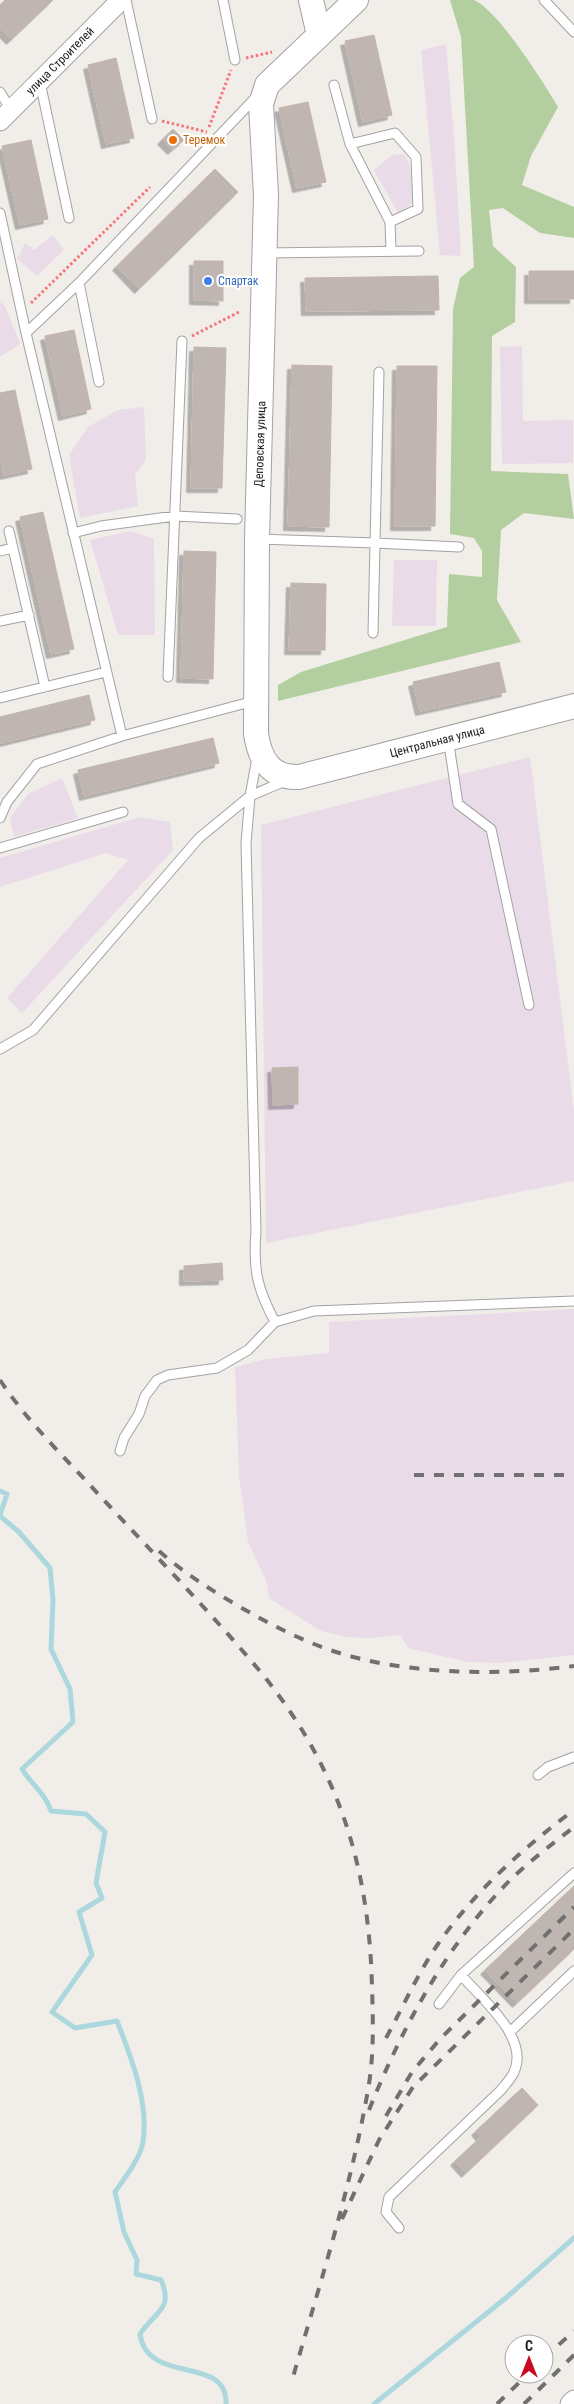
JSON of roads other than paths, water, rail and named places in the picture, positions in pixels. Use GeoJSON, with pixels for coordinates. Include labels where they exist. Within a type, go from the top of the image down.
{"type":"FeatureCollection","features":[{"type":"Feature","properties":{"kind":"street","name":"улица Строителей"},"geometry":{"type":"LineString","coordinates":[[5,116],[121,0]]}},
{"type":"Feature","properties":{"kind":"street"},"geometry":{"type":"LineString","coordinates":[[311,0],[319,35]]}},
{"type":"Feature","properties":{"kind":"street"},"geometry":{"type":"LineString","coordinates":[[267,85],[356,0]]}},
{"type":"Feature","properties":{"kind":"street","name":"Деповская улица"},"geometry":{"type":"LineString","coordinates":[[258,747],[257,539],[266,195],[261,104],[267,85]]}},
{"type":"Feature","properties":{"kind":"street","name":"Центральная улица"},"geometry":{"type":"LineString","coordinates":[[300,777],[574,706]]}},
{"type":"Feature","properties":{"kind":"street"},"geometry":{"type":"LineString","coordinates":[[258,747],[269,766],[276,772],[286,778],[300,777]]}},
{"type":"Feature","properties":{"kind":"street"},"geometry":{"type":"LineString","coordinates":[[570,2404],[574,2400]]}},
{"type":"Feature","properties":{"kind":"lane"},"geometry":{"type":"LineString","coordinates":[[126,0],[152,119]]}},
{"type":"Feature","properties":{"kind":"lane"},"geometry":{"type":"LineString","coordinates":[[223,0],[235,60]]}},
{"type":"Feature","properties":{"kind":"lane"},"geometry":{"type":"LineString","coordinates":[[544,0],[574,32]]}},
{"type":"Feature","properties":{"kind":"lane"},"geometry":{"type":"LineString","coordinates":[[40,81],[69,218]]}},
{"type":"Feature","properties":{"kind":"lane"},"geometry":{"type":"LineString","coordinates":[[26,333],[79,283],[267,85]]}},
{"type":"Feature","properties":{"kind":"lane"},"geometry":{"type":"LineString","coordinates":[[334,85],[350,144],[390,222],[391,251]]}},
{"type":"Feature","properties":{"kind":"lane"},"geometry":{"type":"LineString","coordinates":[[0,92],[5,116]]}},
{"type":"Feature","properties":{"kind":"lane"},"geometry":{"type":"LineString","coordinates":[[350,144],[395,133],[416,157],[418,209],[390,222]]}},
{"type":"Feature","properties":{"kind":"lane"},"geometry":{"type":"LineString","coordinates":[[0,213],[26,333],[122,736]]}},
{"type":"Feature","properties":{"kind":"lane"},"geometry":{"type":"LineString","coordinates":[[264,253],[419,251]]}},
{"type":"Feature","properties":{"kind":"lane"},"geometry":{"type":"LineString","coordinates":[[79,283],[100,382]]}},
{"type":"Feature","properties":{"kind":"lane"},"geometry":{"type":"LineString","coordinates":[[168,676],[182,341]]}},
{"type":"Feature","properties":{"kind":"lane"},"geometry":{"type":"LineString","coordinates":[[373,633],[379,372]]}},
{"type":"Feature","properties":{"kind":"lane"},"geometry":{"type":"LineString","coordinates":[[74,533],[101,526],[175,516],[237,519]]}},
{"type":"Feature","properties":{"kind":"lane"},"geometry":{"type":"LineString","coordinates":[[9,531],[45,687]]}},
{"type":"Feature","properties":{"kind":"lane"},"geometry":{"type":"LineString","coordinates":[[257,539],[459,547]]}},
{"type":"Feature","properties":{"kind":"lane"},"geometry":{"type":"LineString","coordinates":[[0,551],[13,548]]}},
{"type":"Feature","properties":{"kind":"lane"},"geometry":{"type":"LineString","coordinates":[[0,621],[29,615]]}},
{"type":"Feature","properties":{"kind":"lane"},"geometry":{"type":"LineString","coordinates":[[0,698],[106,672]]}},
{"type":"Feature","properties":{"kind":"lane"},"geometry":{"type":"LineString","coordinates":[[0,818],[7,802],[37,764],[122,736],[257,700]]}},
{"type":"Feature","properties":{"kind":"lane"},"geometry":{"type":"LineString","coordinates":[[448,738],[458,804],[491,829],[529,1005]]}},
{"type":"Feature","properties":{"kind":"lane"},"geometry":{"type":"LineString","coordinates":[[258,747],[254,782],[250,796],[246,843],[256,1231],[254,1264],[256,1278],[275,1322]]}},
{"type":"Feature","properties":{"kind":"lane"},"geometry":{"type":"LineString","coordinates":[[0,1049],[33,1030],[199,838],[250,796],[300,777]]}},
{"type":"Feature","properties":{"kind":"lane"},"geometry":{"type":"LineString","coordinates":[[0,848],[123,812]]}},
{"type":"Feature","properties":{"kind":"lane"},"geometry":{"type":"LineString","coordinates":[[120,1451],[124,1438],[139,1414],[145,1396],[157,1380],[168,1375],[217,1368],[248,1350],[275,1322],[314,1311],[574,1301]]}},
{"type":"Feature","properties":{"kind":"lane"},"geometry":{"type":"LineString","coordinates":[[538,1774],[548,1767],[574,1757]]}},
{"type":"Feature","properties":{"kind":"lane"},"geometry":{"type":"LineString","coordinates":[[439,2004],[461,1975],[574,1873]]}},
{"type":"Feature","properties":{"kind":"lane"},"geometry":{"type":"LineString","coordinates":[[511,2031],[574,1971]]}},
{"type":"Feature","properties":{"kind":"lane"},"geometry":{"type":"LineString","coordinates":[[399,2228],[386,2212],[389,2197],[509,2080],[515,2071],[517,2061],[511,2031],[461,1975]]}},
{"type":"Feature","properties":{"kind":"waterway"},"geometry":{"type":"LineString","coordinates":[[0,1491],[7,1494],[0,1515]]}},
{"type":"Feature","properties":{"kind":"waterway"},"geometry":{"type":"LineString","coordinates":[[0,1516],[19,1532],[50,1568],[53,1600],[51,1649],[70,1689],[73,1722],[22,1769],[46,1799],[51,1811],[86,1814],[105,1832],[96,1883],[102,1898],[79,1912],[92,1955],[52,2012],[75,2028],[117,2021],[138,2080],[144,2127],[142,2148],[132,2168],[115,2192],[124,2232],[137,2260],[136,2274],[161,2280],[165,2298],[161,2310],[140,2334],[146,2350],[157,2360],[214,2379],[223,2389],[226,2404]]}},
{"type":"Feature","properties":{"kind":"waterway"},"geometry":{"type":"LineString","coordinates":[[374,2404],[507,2297],[574,2238]]}},
{"type":"Feature","properties":{"kind":"railway"},"geometry":{"type":"LineString","coordinates":[[0,1380],[42,1434],[218,1623],[259,1670],[286,1706],[310,1743],[329,1780],[344,1818],[356,1858],[370,1942],[373,2023],[371,2072],[354,2160],[324,2273],[291,2384]]}},
{"type":"Feature","properties":{"kind":"railway"},"geometry":{"type":"LineString","coordinates":[[414,1475],[574,1475]]}},
{"type":"Feature","properties":{"kind":"railway"},"geometry":{"type":"LineString","coordinates":[[159,1551],[198,1581],[263,1620],[309,1642],[361,1659],[390,1665],[452,1671],[515,1671],[574,1666]]}},
{"type":"Feature","properties":{"kind":"railway"},"geometry":{"type":"LineString","coordinates":[[386,2038],[424,1967],[452,1925],[501,1871],[574,1810]]}},
{"type":"Feature","properties":{"kind":"railway"},"geometry":{"type":"LineString","coordinates":[[369,2110],[408,2024],[439,1970],[457,1944],[505,1885],[574,1827]]}},
{"type":"Feature","properties":{"kind":"railway"},"geometry":{"type":"LineString","coordinates":[[386,2116],[412,2072],[440,2039],[574,1907]]}},
{"type":"Feature","properties":{"kind":"railway"},"geometry":{"type":"LineString","coordinates":[[342,2219],[379,2140],[413,2087],[574,1929]]}},
{"type":"Feature","properties":{"kind":"railway"},"geometry":{"type":"LineString","coordinates":[[554,2349],[574,2331]]}},
{"type":"Feature","properties":{"kind":"railway"},"geometry":{"type":"LineString","coordinates":[[524,2404],[574,2355]]}},
{"type":"Feature","properties":{"kind":"railway"},"geometry":{"type":"LineString","coordinates":[[497,2404],[518,2384]]}},
{"type":"Feature","properties":{"kind":"place","name":"Теремок"},"geometry":{"type":"Point","coordinates":[173,140]}},
{"type":"Feature","properties":{"kind":"place","name":"Спартак"},"geometry":{"type":"Point","coordinates":[208,281]}}]}
